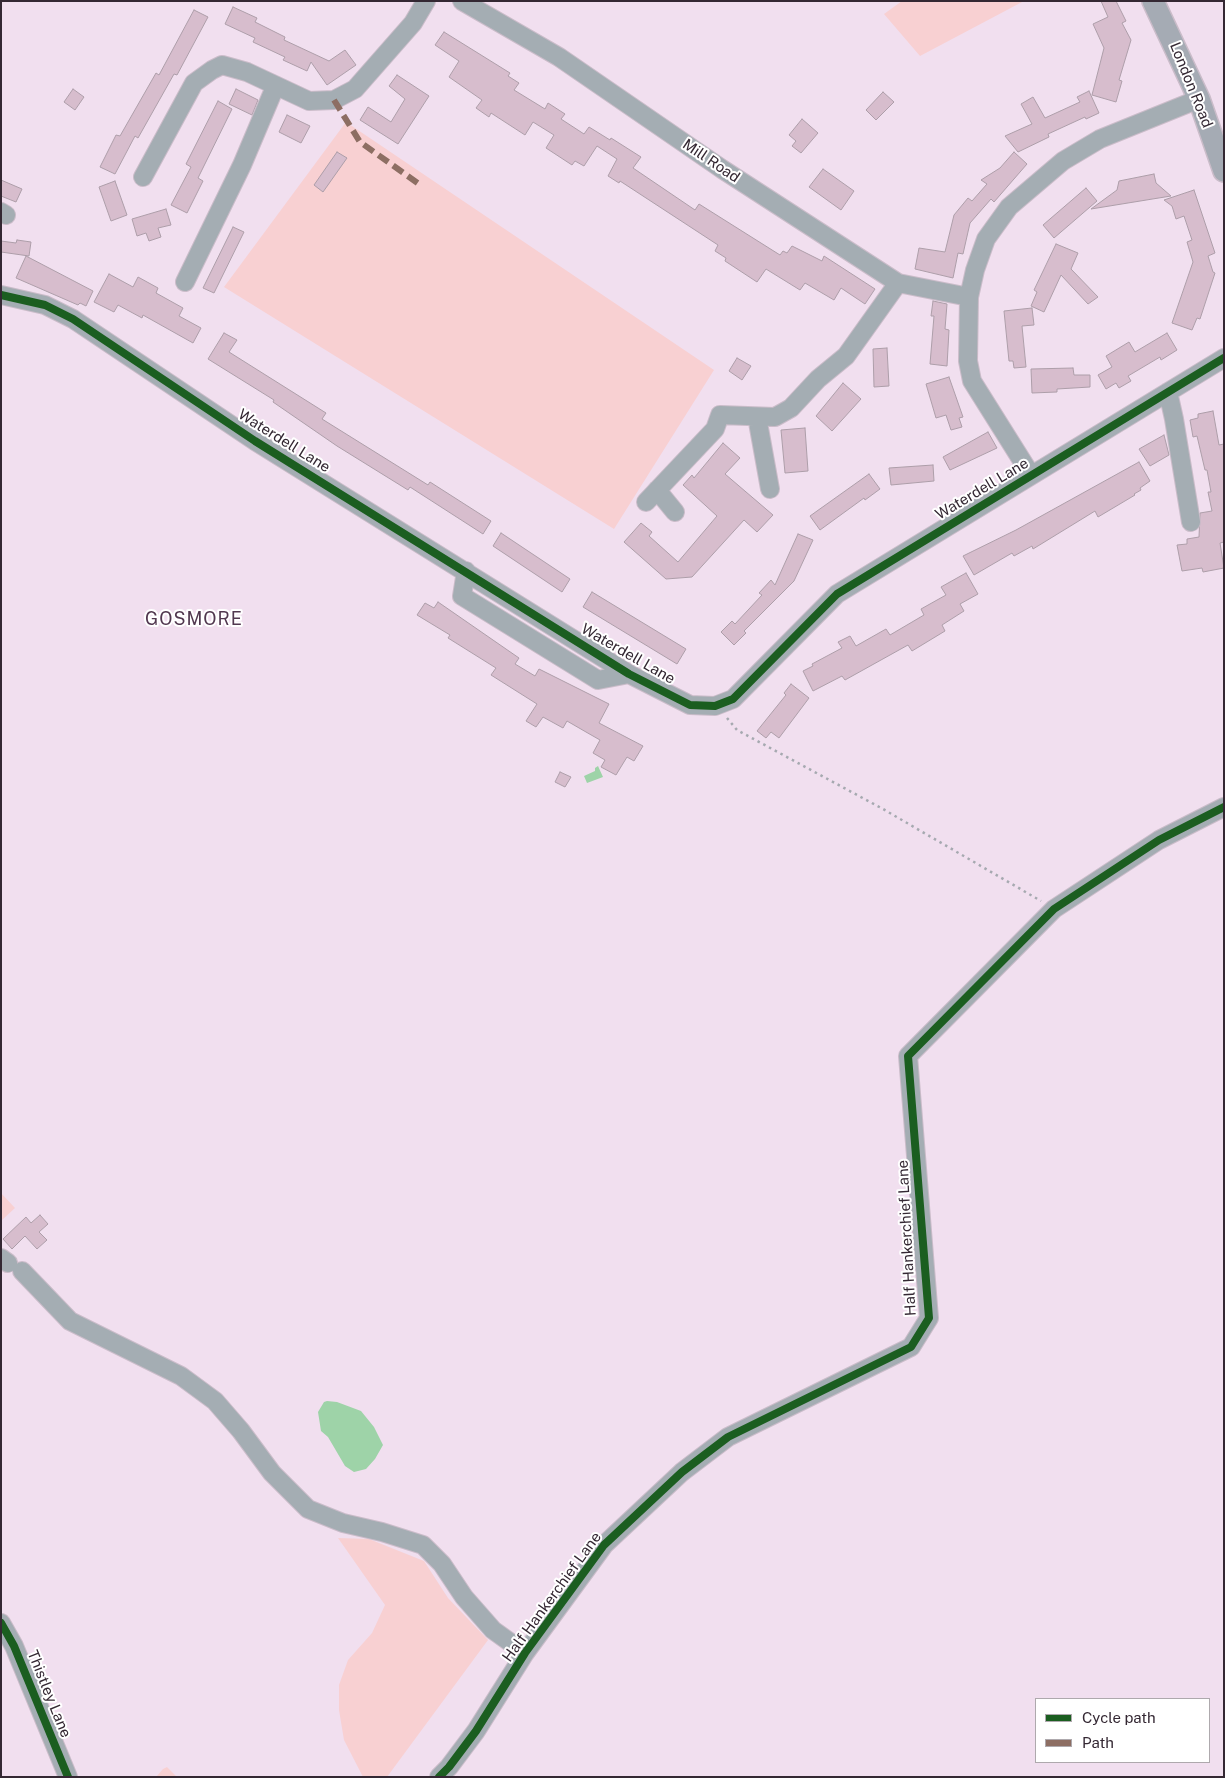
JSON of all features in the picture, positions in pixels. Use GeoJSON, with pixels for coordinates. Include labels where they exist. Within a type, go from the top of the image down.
{"type":"FeatureCollection","features":[{"type":"Feature","properties":{"kind":"main road","name":"London Road"},"geometry":{"type":"LineString","coordinates":[[1153,1],[1199,99],[1224,171]]}},
{"type":"Feature","properties":{"kind":"street"},"geometry":{"type":"LineString","coordinates":[[143,177],[194,83],[212,70],[222,65],[247,72],[275,87],[309,101],[334,100],[355,89],[413,23],[426,1]]}},
{"type":"Feature","properties":{"kind":"street","name":"Mill Road"},"geometry":{"type":"LineString","coordinates":[[462,1],[559,57],[738,179],[898,283],[969,297]]}},
{"type":"Feature","properties":{"kind":"street"},"geometry":{"type":"LineString","coordinates":[[185,282],[242,165],[275,87]]}},
{"type":"Feature","properties":{"kind":"street"},"geometry":{"type":"LineString","coordinates":[[1031,475],[972,381],[968,361],[969,297],[975,270],[986,239],[1009,207],[1040,180],[1100,139],[1199,99]]}},
{"type":"Feature","properties":{"kind":"street"},"geometry":{"type":"LineString","coordinates":[[675,512],[651,496],[715,429],[720,415],[775,418],[791,408],[818,380],[846,356],[898,283]]}},
{"type":"Feature","properties":{"kind":"street","name":"Waterdell Lane"},"geometry":{"type":"LineString","coordinates":[[1,295],[45,305],[73,319],[255,440],[629,674],[690,705],[716,706],[733,699],[837,594],[1224,358]]}},
{"type":"Feature","properties":{"kind":"street"},"geometry":{"type":"LineString","coordinates":[[1168,392],[1191,522]]}},
{"type":"Feature","properties":{"kind":"street"},"geometry":{"type":"LineString","coordinates":[[757,418],[770,489]]}},
{"type":"Feature","properties":{"kind":"street"},"geometry":{"type":"LineString","coordinates":[[466,571],[462,596],[598,680],[629,674]]}},
{"type":"Feature","properties":{"kind":"street","name":"Half Hankerchief Lane"},"geometry":{"type":"LineString","coordinates":[[439,1777],[449,1768],[476,1731],[525,1654],[604,1545],[682,1472],[728,1437],[911,1347],[929,1318],[908,1056],[1054,909],[1159,840],[1224,807]]}},
{"type":"Feature","properties":{"kind":"street"},"geometry":{"type":"LineString","coordinates":[[10,1264],[70,1321],[181,1376],[215,1402],[241,1431],[272,1473],[308,1509],[343,1523],[382,1532],[422,1545],[442,1564],[464,1597],[492,1630],[525,1654]]}},
{"type":"Feature","properties":{"kind":"street","name":"Thistley Lane"},"geometry":{"type":"LineString","coordinates":[[1,1623],[14,1646],[68,1777]]}},
{"type":"Feature","properties":{"kind":"path"},"geometry":{"type":"LineString","coordinates":[[716,706],[737,730],[883,809],[1054,909]]}},
{"type":"Feature","properties":{"kind":"shaded area"},"geometry":{"type":"Polygon","coordinates":[[[902,1],[1024,1],[920,56],[884,14],[902,1]]]}},
{"type":"Feature","properties":{"kind":"shaded area"},"geometry":{"type":"Polygon","coordinates":[[[346,122],[714,370],[614,529],[224,287],[346,122]]]}},
{"type":"Feature","properties":{"kind":"shaded area"},"geometry":{"type":"Polygon","coordinates":[[[598,766],[603,777],[587,783],[584,776],[595,771],[595,768],[598,766]]]}},
{"type":"Feature","properties":{"kind":"shaded area"},"geometry":{"type":"Polygon","coordinates":[[[1,1193],[15,1208],[1,1221],[1,1193]]]}},
{"type":"Feature","properties":{"kind":"shaded area"},"geometry":{"type":"Polygon","coordinates":[[[324,1402],[337,1402],[361,1411],[374,1427],[383,1445],[375,1459],[366,1469],[354,1472],[345,1466],[328,1437],[321,1431],[318,1412],[324,1402]]]}},
{"type":"Feature","properties":{"kind":"shaded area"},"geometry":{"type":"Polygon","coordinates":[[[338,1538],[369,1539],[424,1561],[448,1598],[488,1640],[387,1777],[363,1777],[344,1740],[339,1710],[339,1685],[348,1660],[372,1633],[385,1605],[338,1538]]]}},
{"type":"Feature","properties":{"kind":"shaded area"},"geometry":{"type":"Polygon","coordinates":[[[167,1767],[177,1777],[156,1777],[163,1769],[167,1767]]]}},
{"type":"Feature","properties":{"kind":"building"},"geometry":{"type":"Polygon","coordinates":[[[1101,1],[1116,1],[1126,21],[1122,23],[1131,40],[1119,80],[1122,81],[1116,102],[1092,95],[1104,48],[1093,24],[1108,17],[1101,1]]]}},
{"type":"Feature","properties":{"kind":"building"},"geometry":{"type":"Polygon","coordinates":[[[233,7],[257,18],[255,22],[285,37],[284,40],[329,61],[345,50],[356,65],[327,85],[311,62],[307,71],[283,60],[285,57],[253,42],[255,38],[225,24],[233,7]]]}},
{"type":"Feature","properties":{"kind":"building"},"geometry":{"type":"Polygon","coordinates":[[[194,10],[208,17],[177,75],[174,74],[138,138],[135,136],[115,174],[100,167],[116,135],[120,136],[156,73],[159,75],[194,10]]]}},
{"type":"Feature","properties":{"kind":"building"},"geometry":{"type":"Polygon","coordinates":[[[444,32],[510,73],[508,76],[519,83],[514,90],[545,109],[548,103],[565,114],[561,119],[584,134],[589,127],[641,157],[633,168],[695,210],[699,204],[780,255],[783,251],[787,253],[792,246],[822,261],[824,256],[875,289],[865,304],[841,288],[834,300],[805,283],[800,290],[766,269],[757,282],[725,261],[726,258],[715,251],[718,245],[620,181],[619,183],[608,176],[617,159],[597,146],[584,166],[575,161],[572,165],[546,148],[554,135],[533,122],[525,135],[491,113],[489,117],[476,108],[482,100],[449,77],[459,61],[435,45],[444,32]]]}},
{"type":"Feature","properties":{"kind":"building"},"geometry":{"type":"Polygon","coordinates":[[[397,75],[429,96],[398,144],[360,120],[368,107],[391,122],[405,99],[389,86],[397,75]]]}},
{"type":"Feature","properties":{"kind":"building"},"geometry":{"type":"Polygon","coordinates":[[[73,89],[84,97],[75,110],[64,102],[73,89]]]}},
{"type":"Feature","properties":{"kind":"building"},"geometry":{"type":"Polygon","coordinates":[[[236,89],[258,100],[252,115],[229,104],[236,89]]]}},
{"type":"Feature","properties":{"kind":"building"},"geometry":{"type":"Polygon","coordinates":[[[1089,91],[1099,113],[1086,119],[1085,117],[1048,134],[1049,137],[1018,152],[1005,136],[1032,124],[1021,104],[1033,97],[1045,118],[1080,102],[1077,97],[1089,91]]]}},
{"type":"Feature","properties":{"kind":"building"},"geometry":{"type":"Polygon","coordinates":[[[883,92],[894,102],[876,120],[866,110],[883,92]]]}},
{"type":"Feature","properties":{"kind":"building"},"geometry":{"type":"Polygon","coordinates":[[[218,101],[232,109],[198,178],[203,181],[187,213],[171,205],[191,167],[186,164],[218,101]]]}},
{"type":"Feature","properties":{"kind":"building"},"geometry":{"type":"Polygon","coordinates":[[[287,115],[310,126],[301,143],[279,132],[287,115]]]}},
{"type":"Feature","properties":{"kind":"building"},"geometry":{"type":"Polygon","coordinates":[[[802,119],[818,133],[801,153],[792,146],[796,141],[789,135],[802,119]]]}},
{"type":"Feature","properties":{"kind":"building"},"geometry":{"type":"Polygon","coordinates":[[[337,152],[347,158],[323,192],[314,185],[337,152]]]}},
{"type":"Feature","properties":{"kind":"building"},"geometry":{"type":"Polygon","coordinates":[[[1014,152],[1027,164],[994,202],[991,199],[970,223],[963,254],[958,253],[953,278],[915,269],[919,248],[945,252],[954,215],[968,198],[972,201],[987,184],[981,180],[1000,168],[1014,152]]]}},
{"type":"Feature","properties":{"kind":"building"},"geometry":{"type":"Polygon","coordinates":[[[823,169],[854,191],[841,210],[809,187],[823,169]]]}},
{"type":"Feature","properties":{"kind":"building"},"geometry":{"type":"Polygon","coordinates":[[[1154,174],[1156,183],[1171,196],[1091,209],[1117,190],[1119,181],[1154,174]]]}},
{"type":"Feature","properties":{"kind":"building"},"geometry":{"type":"Polygon","coordinates":[[[1,180],[22,189],[16,202],[1,196],[1,180]]]}},
{"type":"Feature","properties":{"kind":"building"},"geometry":{"type":"Polygon","coordinates":[[[115,181],[127,215],[111,221],[99,187],[115,181]]]}},
{"type":"Feature","properties":{"kind":"building"},"geometry":{"type":"Polygon","coordinates":[[[1086,188],[1097,201],[1054,238],[1043,225],[1086,188]]]}},
{"type":"Feature","properties":{"kind":"building"},"geometry":{"type":"Polygon","coordinates":[[[1194,190],[1215,253],[1208,256],[1215,273],[1200,319],[1197,318],[1192,330],[1172,323],[1193,262],[1187,242],[1192,240],[1184,216],[1176,219],[1172,206],[1164,200],[1194,190]]]}},
{"type":"Feature","properties":{"kind":"building"},"geometry":{"type":"Polygon","coordinates":[[[166,209],[171,225],[158,228],[161,237],[149,241],[146,233],[137,236],[132,219],[166,209]]]}},
{"type":"Feature","properties":{"kind":"building"},"geometry":{"type":"Polygon","coordinates":[[[233,227],[244,232],[214,293],[203,288],[233,227]]]}},
{"type":"Feature","properties":{"kind":"building"},"geometry":{"type":"Polygon","coordinates":[[[17,240],[31,242],[29,256],[1,252],[1,241],[16,243],[17,240]]]}},
{"type":"Feature","properties":{"kind":"building"},"geometry":{"type":"Polygon","coordinates":[[[1056,244],[1078,253],[1071,269],[1098,297],[1088,304],[1061,275],[1044,312],[1031,306],[1037,292],[1034,290],[1056,244]]]}},
{"type":"Feature","properties":{"kind":"building"},"geometry":{"type":"Polygon","coordinates":[[[26,256],[93,291],[86,306],[80,303],[78,305],[16,278],[26,256]]]}},
{"type":"Feature","properties":{"kind":"building"},"geometry":{"type":"Polygon","coordinates":[[[109,274],[133,287],[138,277],[158,288],[156,293],[183,308],[179,316],[201,328],[193,343],[143,315],[142,318],[118,305],[114,312],[94,302],[109,274]]]}},
{"type":"Feature","properties":{"kind":"building"},"geometry":{"type":"Polygon","coordinates":[[[933,301],[947,304],[945,329],[949,330],[947,366],[930,364],[934,316],[931,316],[933,301]]]}},
{"type":"Feature","properties":{"kind":"building"},"geometry":{"type":"Polygon","coordinates":[[[1032,308],[1034,325],[1022,326],[1026,367],[1014,368],[1013,361],[1009,361],[1004,311],[1032,308]]]}},
{"type":"Feature","properties":{"kind":"building"},"geometry":{"type":"Polygon","coordinates":[[[224,333],[237,340],[229,352],[326,413],[322,419],[428,485],[430,482],[491,521],[483,534],[410,487],[408,490],[337,446],[273,402],[274,400],[208,359],[224,333]]]}},
{"type":"Feature","properties":{"kind":"building"},"geometry":{"type":"Polygon","coordinates":[[[1167,333],[1177,350],[1161,360],[1160,357],[1128,376],[1131,381],[1119,388],[1116,383],[1106,389],[1098,375],[1112,367],[1106,356],[1129,342],[1135,352],[1167,333]]]}},
{"type":"Feature","properties":{"kind":"building"},"geometry":{"type":"Polygon","coordinates":[[[887,348],[889,386],[874,387],[873,349],[887,348]]]}},
{"type":"Feature","properties":{"kind":"building"},"geometry":{"type":"Polygon","coordinates":[[[737,358],[751,366],[742,380],[729,371],[737,358]]]}},
{"type":"Feature","properties":{"kind":"building"},"geometry":{"type":"Polygon","coordinates":[[[1073,368],[1074,375],[1090,375],[1090,387],[1057,389],[1057,392],[1032,393],[1031,369],[1073,368]]]}},
{"type":"Feature","properties":{"kind":"building"},"geometry":{"type":"Polygon","coordinates":[[[949,377],[963,417],[959,418],[962,427],[951,430],[946,415],[936,418],[926,384],[949,377]]]}},
{"type":"Feature","properties":{"kind":"building"},"geometry":{"type":"Polygon","coordinates":[[[843,383],[861,399],[832,431],[816,416],[843,383]]]}},
{"type":"Feature","properties":{"kind":"building"},"geometry":{"type":"Polygon","coordinates":[[[1213,411],[1219,445],[1224,444],[1224,542],[1220,543],[1224,568],[1203,572],[1202,568],[1182,571],[1177,545],[1187,544],[1187,539],[1199,537],[1200,513],[1212,511],[1208,492],[1211,492],[1207,470],[1205,470],[1197,436],[1193,437],[1190,420],[1198,418],[1198,414],[1213,411]]]}},
{"type":"Feature","properties":{"kind":"building"},"geometry":{"type":"Polygon","coordinates":[[[805,428],[808,471],[785,473],[781,430],[805,428]]]}},
{"type":"Feature","properties":{"kind":"building"},"geometry":{"type":"Polygon","coordinates":[[[988,432],[997,448],[950,470],[943,457],[988,432]]]}},
{"type":"Feature","properties":{"kind":"building"},"geometry":{"type":"Polygon","coordinates":[[[1164,435],[1169,455],[1150,466],[1139,449],[1164,435]]]}},
{"type":"Feature","properties":{"kind":"building"},"geometry":{"type":"Polygon","coordinates":[[[723,443],[740,458],[725,474],[773,515],[757,532],[744,520],[692,577],[666,579],[624,542],[641,523],[652,532],[649,536],[678,562],[717,516],[683,485],[692,475],[694,478],[723,443]]]}},
{"type":"Feature","properties":{"kind":"building"},"geometry":{"type":"Polygon","coordinates":[[[1139,462],[1150,481],[1140,488],[1141,490],[1135,495],[1098,517],[1095,511],[1033,549],[1032,546],[1014,556],[1012,553],[974,575],[963,556],[1016,530],[1139,462]]]}},
{"type":"Feature","properties":{"kind":"building"},"geometry":{"type":"Polygon","coordinates":[[[933,465],[934,481],[891,485],[889,468],[933,465]]]}},
{"type":"Feature","properties":{"kind":"building"},"geometry":{"type":"Polygon","coordinates":[[[869,474],[880,489],[865,500],[864,498],[820,530],[810,516],[869,474]]]}},
{"type":"Feature","properties":{"kind":"building"},"geometry":{"type":"Polygon","coordinates":[[[501,533],[570,579],[562,592],[493,546],[501,533]]]}},
{"type":"Feature","properties":{"kind":"building"},"geometry":{"type":"Polygon","coordinates":[[[798,534],[813,540],[794,581],[744,631],[746,633],[734,645],[721,632],[732,621],[735,624],[762,595],[759,593],[771,580],[775,585],[798,534]]]}},
{"type":"Feature","properties":{"kind":"building"},"geometry":{"type":"Polygon","coordinates":[[[966,573],[978,594],[960,604],[964,611],[942,625],[945,631],[912,651],[908,645],[845,680],[842,676],[813,691],[803,671],[842,648],[838,642],[850,636],[856,646],[886,629],[890,635],[924,615],[921,609],[946,595],[941,587],[966,573]]]}},
{"type":"Feature","properties":{"kind":"building"},"geometry":{"type":"Polygon","coordinates":[[[592,592],[686,649],[677,664],[583,607],[592,592]]]}},
{"type":"Feature","properties":{"kind":"building"},"geometry":{"type":"Polygon","coordinates":[[[438,602],[519,658],[515,664],[535,676],[539,669],[609,704],[599,723],[643,746],[634,761],[627,757],[616,775],[601,767],[605,760],[593,753],[600,740],[567,721],[563,728],[543,717],[536,727],[526,721],[537,704],[491,675],[496,668],[448,638],[450,635],[417,615],[425,603],[434,608],[438,602]]]}},
{"type":"Feature","properties":{"kind":"building"},"geometry":{"type":"Polygon","coordinates":[[[791,684],[809,698],[779,738],[771,732],[766,738],[757,731],[786,695],[784,693],[791,684]]]}},
{"type":"Feature","properties":{"kind":"building"},"geometry":{"type":"Polygon","coordinates":[[[560,772],[571,777],[565,787],[555,782],[560,772]]]}},
{"type":"Feature","properties":{"kind":"building"},"geometry":{"type":"Polygon","coordinates":[[[40,1215],[48,1224],[39,1232],[47,1240],[37,1249],[25,1236],[12,1249],[3,1239],[26,1217],[31,1223],[40,1215]]]}},
{"type":"Feature","properties":{"kind":"marked path"},"geometry":{"type":"LineString","coordinates":[[334,100],[360,142],[419,184]]}},
{"type":"Feature","properties":{"kind":"cycle path"},"geometry":{"type":"LineString","coordinates":[[1,295],[45,305],[73,319],[255,441],[629,674],[690,705],[715,706],[733,699],[837,594],[1224,358]]}},
{"type":"Feature","properties":{"kind":"cycle path"},"geometry":{"type":"LineString","coordinates":[[439,1777],[449,1767],[476,1731],[525,1653],[604,1545],[682,1472],[728,1437],[911,1347],[929,1318],[908,1056],[1054,909],[1159,840],[1224,807]]}},
{"type":"Feature","properties":{"kind":"cycle path"},"geometry":{"type":"LineString","coordinates":[[1,1623],[14,1646],[68,1777]]}},
{"type":"Feature","properties":{"kind":"district","name":"GOSMORE"},"geometry":{"type":"Point","coordinates":[194,619]}}]}
